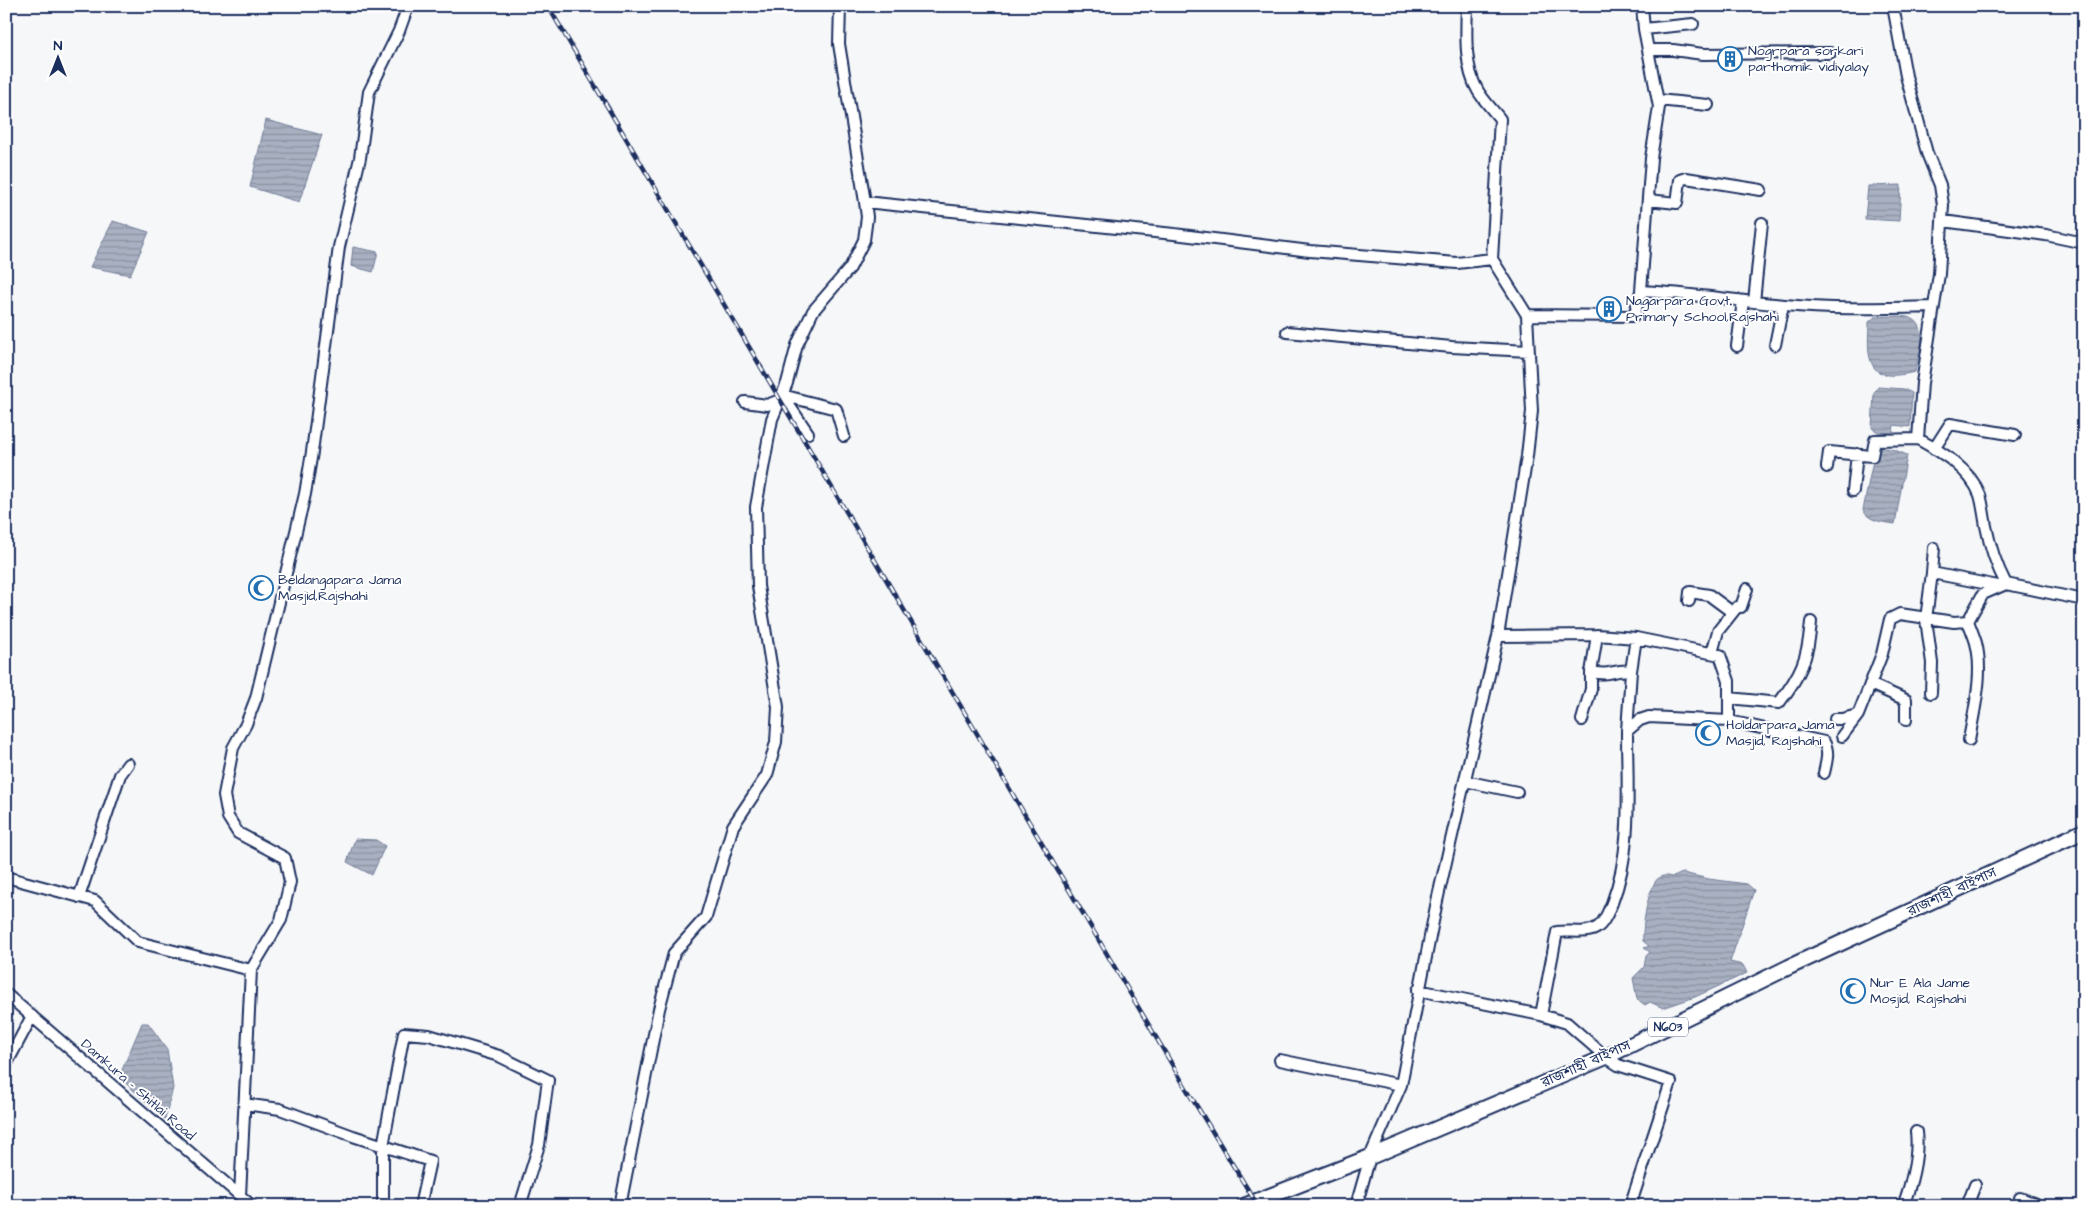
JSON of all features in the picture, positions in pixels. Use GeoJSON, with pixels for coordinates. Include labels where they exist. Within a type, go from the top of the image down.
{"type":"FeatureCollection","features":[{"type":"Feature","properties":{"kind":"highway","name":"রাজশাহী বাইপাস"},"geometry":{"type":"LineString","coordinates":[[1244,1206],[1370,1157],[1606,1057],[1789,967],[2084,831]]}},
{"type":"Feature","properties":{"kind":"street"},"geometry":{"type":"LineString","coordinates":[[240,1196],[251,970],[281,920],[290,882],[285,858],[238,833],[228,817],[224,795],[233,748],[246,724],[256,698],[305,494],[339,247],[360,158],[369,92],[399,31],[408,6]]}},
{"type":"Feature","properties":{"kind":"street"},"geometry":{"type":"LineString","coordinates":[[620,1206],[659,1009],[674,953],[706,917],[733,826],[767,775],[776,742],[778,707],[758,586],[756,507],[772,419],[787,383],[797,345],[813,311],[850,268],[864,240],[867,216],[839,44],[840,6]]}},
{"type":"Feature","properties":{"kind":"street"},"geometry":{"type":"LineString","coordinates":[[1356,1206],[1370,1157],[1401,1085],[1418,990],[1498,636],[1527,456],[1532,411],[1527,315],[1492,259],[1500,118],[1478,92],[1472,80],[1469,60],[1467,6]]}},
{"type":"Feature","properties":{"kind":"street"},"geometry":{"type":"LineString","coordinates":[[1527,315],[1634,316],[1641,291],[1658,100],[1644,29],[1642,6]]}},
{"type":"Feature","properties":{"kind":"street"},"geometry":{"type":"LineString","coordinates":[[1892,6],[1906,76],[1927,153],[1942,191],[1941,259],[1922,383],[1918,439]]}},
{"type":"Feature","properties":{"kind":"street"},"geometry":{"type":"LineString","coordinates":[[1644,29],[1693,24]]}},
{"type":"Feature","properties":{"kind":"street"},"geometry":{"type":"LineString","coordinates":[[1648,50],[1673,50],[1703,54],[1830,53]]}},
{"type":"Feature","properties":{"kind":"street"},"geometry":{"type":"LineString","coordinates":[[1658,100],[1708,105]]}},
{"type":"Feature","properties":{"kind":"street"},"geometry":{"type":"LineString","coordinates":[[1648,200],[1677,203],[1680,180],[1686,178],[1761,190]]}},
{"type":"Feature","properties":{"kind":"street"},"geometry":{"type":"LineString","coordinates":[[865,202],[1174,234],[1310,251],[1457,264],[1492,259]]}},
{"type":"Feature","properties":{"kind":"street"},"geometry":{"type":"LineString","coordinates":[[1943,221],[2046,235],[2084,243]]}},
{"type":"Feature","properties":{"kind":"street"},"geometry":{"type":"LineString","coordinates":[[1737,346],[1748,301],[1762,223]]}},
{"type":"Feature","properties":{"kind":"street"},"geometry":{"type":"LineString","coordinates":[[1641,291],[1670,292],[1783,305],[1863,309],[1934,307]]}},
{"type":"Feature","properties":{"kind":"street"},"geometry":{"type":"LineString","coordinates":[[1775,345],[1783,305]]}},
{"type":"Feature","properties":{"kind":"street"},"geometry":{"type":"LineString","coordinates":[[1287,332],[1432,346],[1529,351]]}},
{"type":"Feature","properties":{"kind":"street"},"geometry":{"type":"LineString","coordinates":[[781,397],[808,434]]}},
{"type":"Feature","properties":{"kind":"street"},"geometry":{"type":"LineString","coordinates":[[745,402],[767,405],[781,397],[836,409],[844,436]]}},
{"type":"Feature","properties":{"kind":"street"},"geometry":{"type":"LineString","coordinates":[[1934,449],[1950,424],[2015,435]]}},
{"type":"Feature","properties":{"kind":"street"},"geometry":{"type":"LineString","coordinates":[[1827,467],[1829,452],[1872,456],[1875,440],[1918,439],[1954,462],[1969,477],[1980,495],[2002,585]]}},
{"type":"Feature","properties":{"kind":"street"},"geometry":{"type":"LineString","coordinates":[[1853,491],[1857,454]]}},
{"type":"Feature","properties":{"kind":"street"},"geometry":{"type":"LineString","coordinates":[[1931,693],[1932,663],[1926,619],[1934,548]]}},
{"type":"Feature","properties":{"kind":"street"},"geometry":{"type":"LineString","coordinates":[[1932,573],[2084,600]]}},
{"type":"Feature","properties":{"kind":"street"},"geometry":{"type":"LineString","coordinates":[[1969,740],[1978,685],[1978,661],[1976,644],[1968,622],[1983,594],[2002,585]]}},
{"type":"Feature","properties":{"kind":"street"},"geometry":{"type":"LineString","coordinates":[[1712,654],[1718,630],[1736,607],[1741,607],[1747,590]]}},
{"type":"Feature","properties":{"kind":"street"},"geometry":{"type":"LineString","coordinates":[[1689,601],[1690,592],[1709,595],[1732,612]]}},
{"type":"Feature","properties":{"kind":"street"},"geometry":{"type":"LineString","coordinates":[[1842,736],[1858,715],[1882,654],[1890,619],[1900,614],[1926,619],[1968,622]]}},
{"type":"Feature","properties":{"kind":"street"},"geometry":{"type":"LineString","coordinates":[[1729,698],[1779,703],[1798,676],[1809,649],[1811,622]]}},
{"type":"Feature","properties":{"kind":"street"},"geometry":{"type":"LineString","coordinates":[[1498,636],[1597,635],[1636,638],[1720,655],[1729,681],[1729,721]]}},
{"type":"Feature","properties":{"kind":"street"},"geometry":{"type":"LineString","coordinates":[[1582,720],[1592,689],[1592,683],[1590,682],[1591,671],[1597,635]]}},
{"type":"Feature","properties":{"kind":"street"},"geometry":{"type":"LineString","coordinates":[[1540,1015],[1557,932],[1583,932],[1599,927],[1608,912],[1618,886],[1628,825],[1627,731],[1631,671],[1636,638]]}},
{"type":"Feature","properties":{"kind":"street"},"geometry":{"type":"LineString","coordinates":[[1591,671],[1604,675],[1620,669],[1631,671]]}},
{"type":"Feature","properties":{"kind":"street"},"geometry":{"type":"LineString","coordinates":[[1870,684],[1906,700],[1906,720]]}},
{"type":"Feature","properties":{"kind":"street"},"geometry":{"type":"LineString","coordinates":[[1835,719],[1850,718],[1858,715]]}},
{"type":"Feature","properties":{"kind":"street"},"geometry":{"type":"LineString","coordinates":[[1627,731],[1640,720],[1649,717],[1729,721],[1779,734],[1824,742],[1827,748],[1824,774]]}},
{"type":"Feature","properties":{"kind":"street"},"geometry":{"type":"LineString","coordinates":[[79,897],[114,791],[120,775],[128,764]]}},
{"type":"Feature","properties":{"kind":"street"},"geometry":{"type":"LineString","coordinates":[[1465,781],[1518,792]]}},
{"type":"Feature","properties":{"kind":"street"},"geometry":{"type":"LineString","coordinates":[[6,877],[95,901],[138,942],[251,970]]}},
{"type":"Feature","properties":{"kind":"street"},"geometry":{"type":"LineString","coordinates":[[1418,990],[1540,1015],[1567,1024],[1618,1066],[1671,1082],[1630,1206]]}},
{"type":"Feature","properties":{"kind":"street","name":"Damkura - Shitlai Road"},"geometry":{"type":"LineString","coordinates":[[6,994],[252,1206]]}},
{"type":"Feature","properties":{"kind":"street"},"geometry":{"type":"LineString","coordinates":[[6,1065],[32,1016]]}},
{"type":"Feature","properties":{"kind":"street"},"geometry":{"type":"LineString","coordinates":[[383,1206],[383,1146],[404,1033],[429,1035],[499,1056],[548,1080],[539,1145],[520,1206]]}},
{"type":"Feature","properties":{"kind":"street"},"geometry":{"type":"LineString","coordinates":[[1280,1060],[1401,1085]]}},
{"type":"Feature","properties":{"kind":"street"},"geometry":{"type":"LineString","coordinates":[[244,1104],[280,1109],[430,1161],[420,1206]]}},
{"type":"Feature","properties":{"kind":"street"},"geometry":{"type":"LineString","coordinates":[[1903,1206],[1910,1187],[1918,1147],[1916,1132]]}},
{"type":"Feature","properties":{"kind":"street"},"geometry":{"type":"LineString","coordinates":[[1967,1206],[1975,1185]]}},
{"type":"Feature","properties":{"kind":"street"},"geometry":{"type":"LineString","coordinates":[[2020,1198],[2041,1206]]}},
{"type":"Feature","properties":{"kind":"water"},"geometry":{"type":"Polygon","coordinates":[[[266,120],[322,135],[299,202],[250,187],[266,120]]]}},
{"type":"Feature","properties":{"kind":"water"},"geometry":{"type":"Polygon","coordinates":[[[1901,185],[1899,221],[1865,219],[1868,186],[1901,185]]]}},
{"type":"Feature","properties":{"kind":"water"},"geometry":{"type":"Polygon","coordinates":[[[113,221],[149,232],[130,275],[90,267],[113,221]]]}},
{"type":"Feature","properties":{"kind":"water"},"geometry":{"type":"Polygon","coordinates":[[[353,247],[378,252],[373,272],[351,266],[353,247]]]}},
{"type":"Feature","properties":{"kind":"water"},"geometry":{"type":"Polygon","coordinates":[[[1875,317],[1907,317],[1915,320],[1919,325],[1922,340],[1915,372],[1888,375],[1880,373],[1874,368],[1869,354],[1868,337],[1869,322],[1875,317]]]}},
{"type":"Feature","properties":{"kind":"water"},"geometry":{"type":"Polygon","coordinates":[[[1878,387],[1904,389],[1912,393],[1910,427],[1894,425],[1893,434],[1878,432],[1872,428],[1874,393],[1878,387]]]}},
{"type":"Feature","properties":{"kind":"water"},"geometry":{"type":"Polygon","coordinates":[[[1876,446],[1907,455],[1895,524],[1873,519],[1863,510],[1876,446]]]}},
{"type":"Feature","properties":{"kind":"water"},"geometry":{"type":"Polygon","coordinates":[[[355,839],[376,840],[385,846],[372,875],[347,862],[355,839]]]}},
{"type":"Feature","properties":{"kind":"water"},"geometry":{"type":"Polygon","coordinates":[[[1683,873],[1709,879],[1747,884],[1754,890],[1730,962],[1743,965],[1747,973],[1695,997],[1663,1008],[1650,1002],[1645,1005],[1637,999],[1633,978],[1644,967],[1646,956],[1650,952],[1644,948],[1649,946],[1643,941],[1649,896],[1660,877],[1673,877],[1683,873]]]}},
{"type":"Feature","properties":{"kind":"water"},"geometry":{"type":"Polygon","coordinates":[[[142,1023],[148,1023],[167,1049],[173,1088],[165,1119],[119,1077],[142,1023]]]}},
{"type":"Feature","properties":{"kind":"railway"},"geometry":{"type":"LineString","coordinates":[[548,6],[1193,1100],[1258,1206]]}},
{"type":"Feature","properties":{"kind":"place","name":"Nogrpara sorkari parthomik vidiyalay"},"geometry":{"type":"Point","coordinates":[1730,59]}},
{"type":"Feature","properties":{"kind":"place","name":"Nagarpara Govt. Primary School,Rajshahi"},"geometry":{"type":"Point","coordinates":[1609,309]}},
{"type":"Feature","properties":{"kind":"place","name":"Beldangapara Jama Masjid,Rajshahi"},"geometry":{"type":"Point","coordinates":[261,588]}},
{"type":"Feature","properties":{"kind":"place","name":"Holdarpara Jama Masjid, Rajshahi"},"geometry":{"type":"Point","coordinates":[1708,733]}},
{"type":"Feature","properties":{"kind":"place","name":"Nur E Ala Jame Mosjid, Rajshahi"},"geometry":{"type":"Point","coordinates":[1853,991]}}]}
